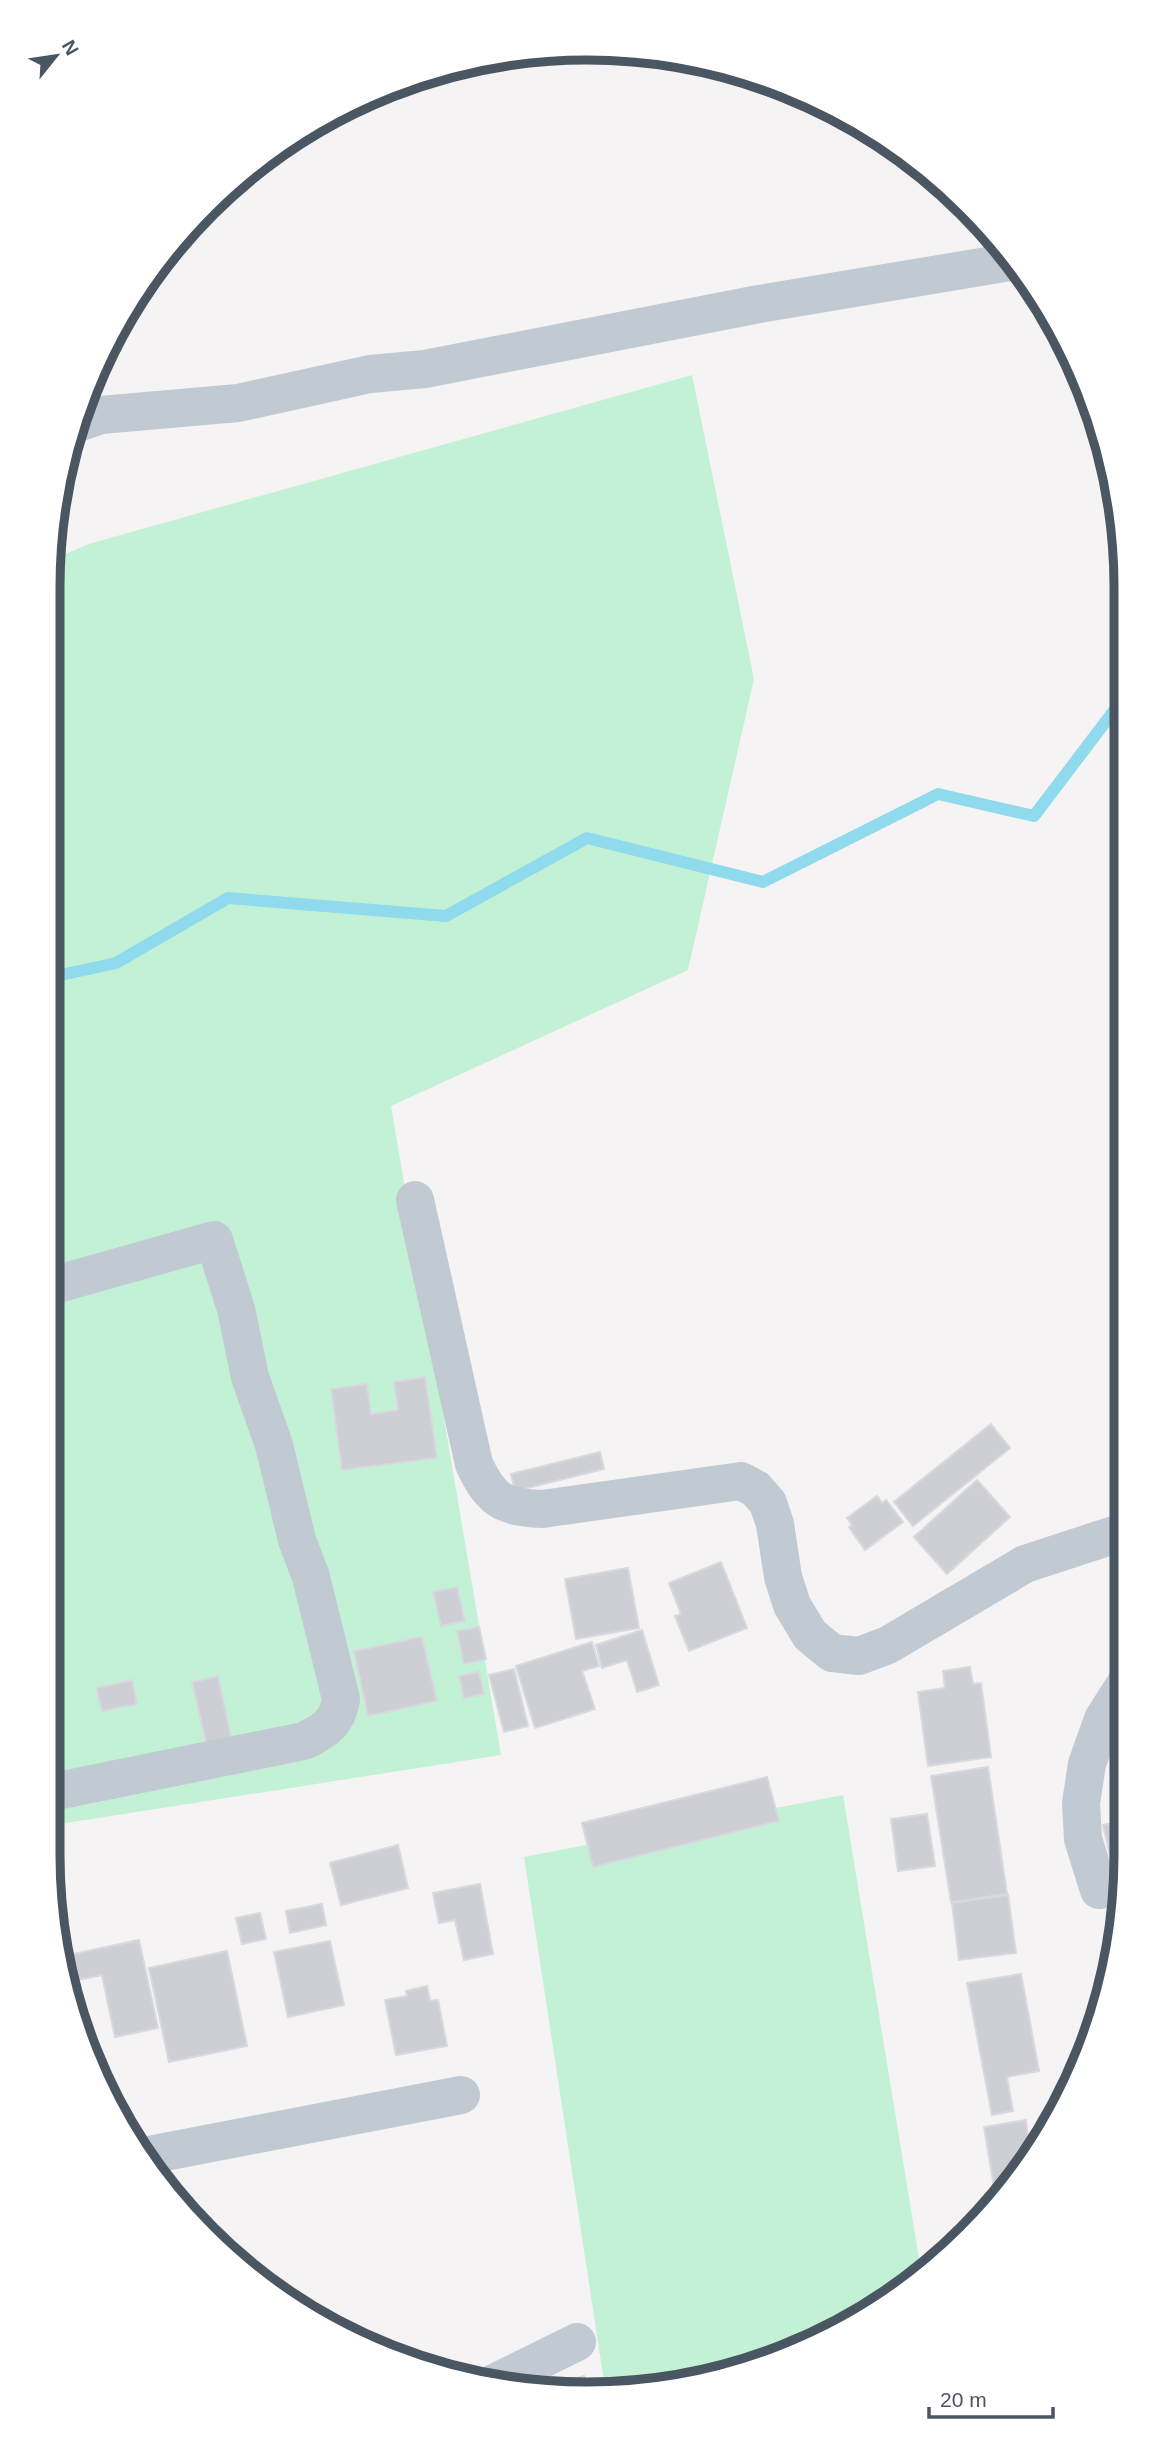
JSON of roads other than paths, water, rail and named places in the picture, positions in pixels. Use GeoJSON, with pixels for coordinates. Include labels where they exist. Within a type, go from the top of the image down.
{"type":"FeatureCollection","features":[{"type":"Feature","properties":{"kind":"street"},"geometry":{"type":"LineString","coordinates":[[86,420],[101,415],[238,403],[370,374],[425,369],[759,304],[1003,263]]}},
{"type":"Feature","properties":{"kind":"street"},"geometry":{"type":"LineString","coordinates":[[415,1200],[474,1464],[485,1488],[502,1502],[520,1508],[541,1509],[741,1481],[756,1489],[768,1503],[775,1524],[783,1577],[792,1605],[810,1635],[832,1653],[859,1656],[888,1644],[1025,1564],[1114,1535]]}},
{"type":"Feature","properties":{"kind":"street"},"geometry":{"type":"LineString","coordinates":[[60,1283],[214,1240],[236,1309],[250,1377],[274,1446],[295,1529],[311,1577],[341,1699],[339,1713],[333,1723],[321,1733],[304,1741],[60,1790]]}},
{"type":"Feature","properties":{"kind":"street"},"geometry":{"type":"LineString","coordinates":[[1099,1890],[1083,1839],[1081,1803],[1087,1764],[1103,1719],[1114,1702]]}},
{"type":"Feature","properties":{"kind":"street"},"geometry":{"type":"LineString","coordinates":[[153,2154],[461,2095]]}},
{"type":"Feature","properties":{"kind":"street"},"geometry":{"type":"LineString","coordinates":[[508,2376],[577,2342]]}},
{"type":"Feature","properties":{"kind":"waterway"},"geometry":{"type":"LineString","coordinates":[[60,975],[116,963],[228,898],[446,916],[587,838],[763,882],[938,794],[1034,816],[1114,711]]}}]}
